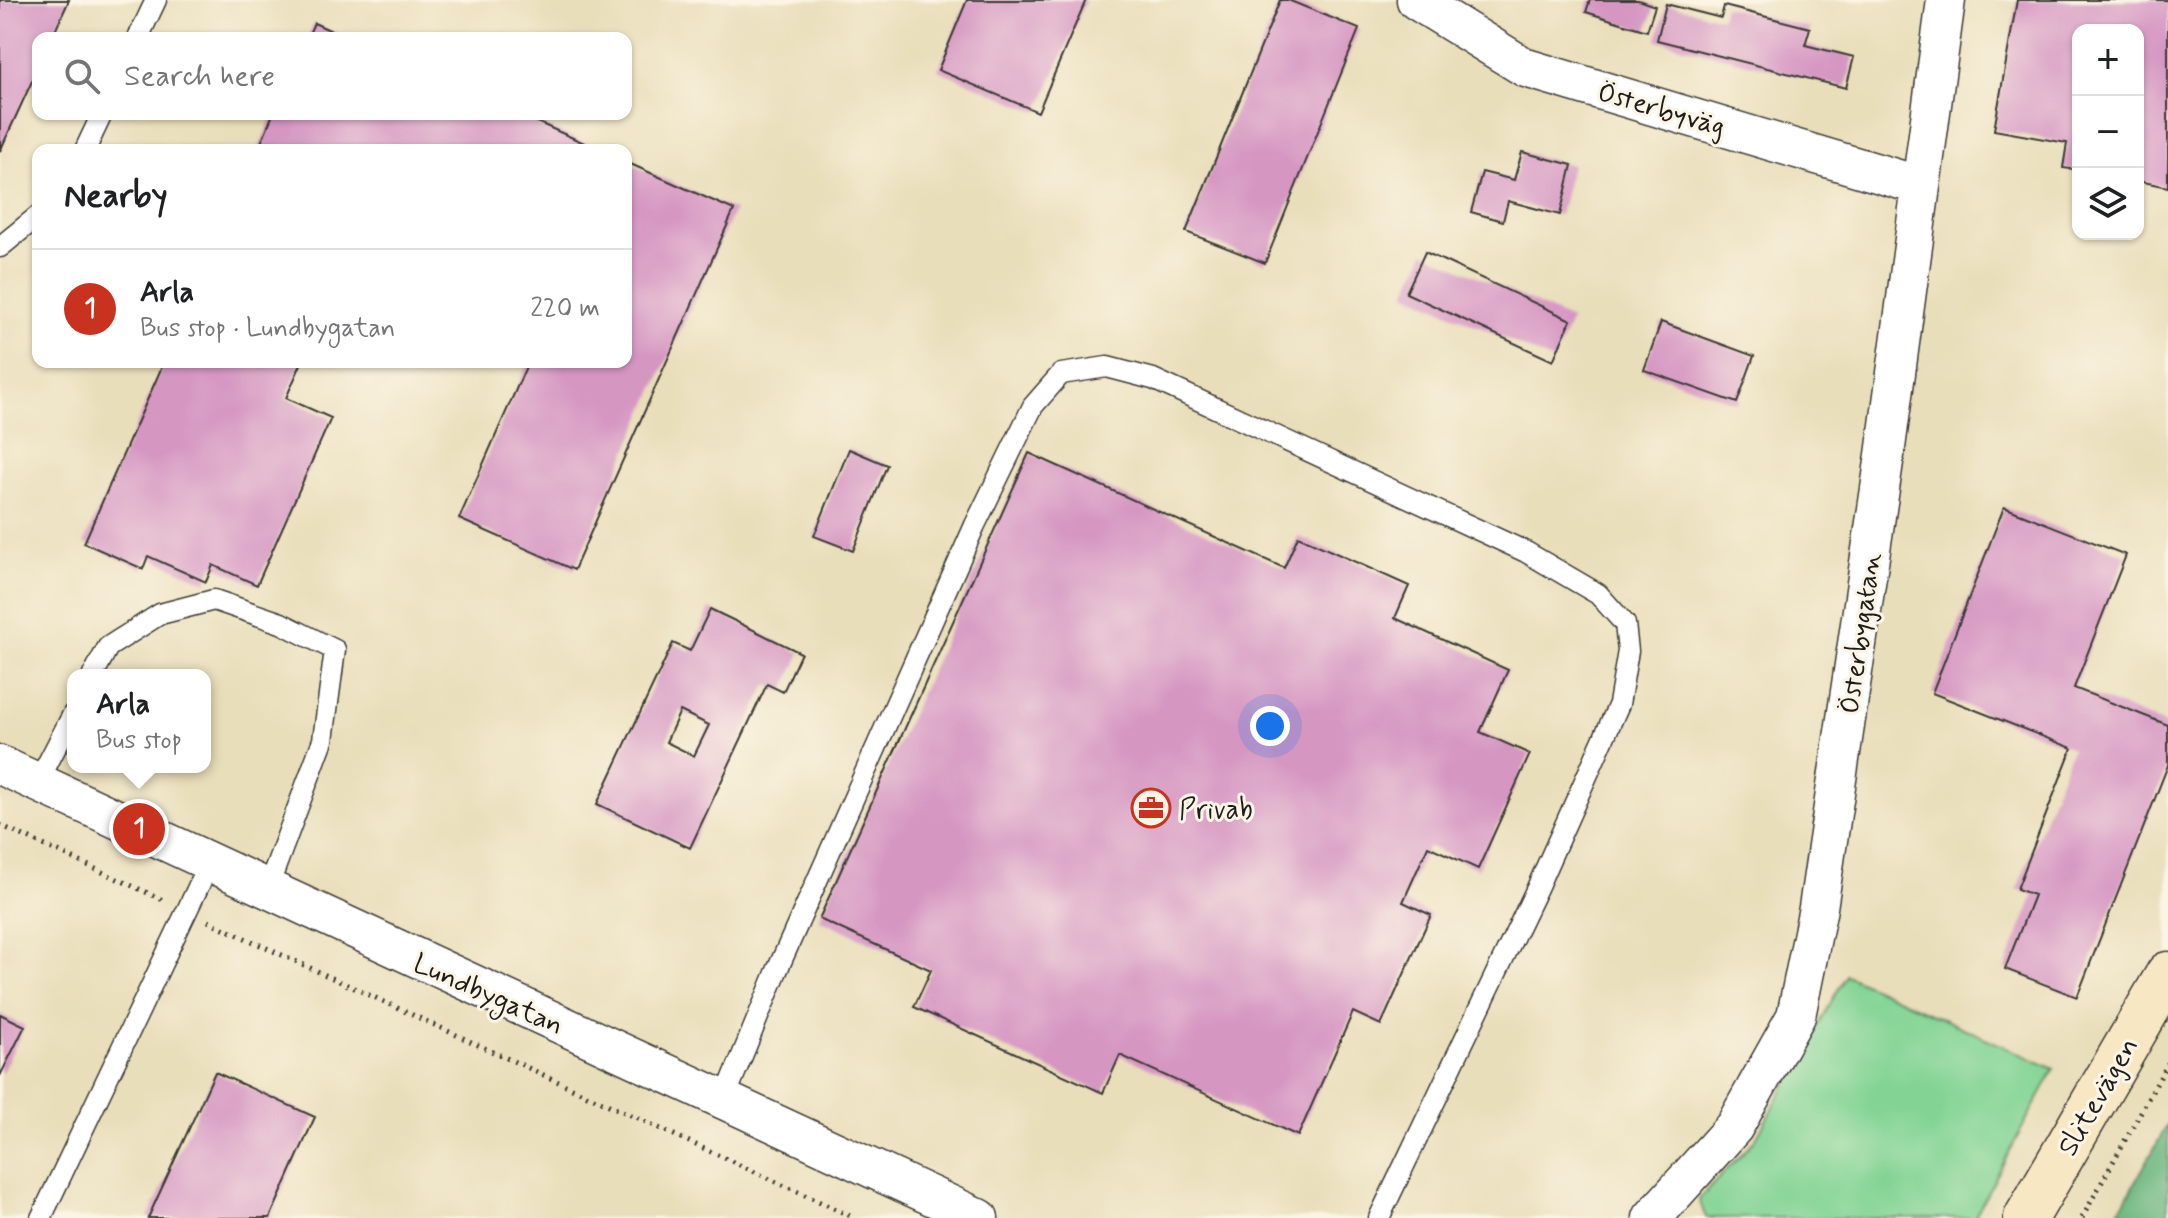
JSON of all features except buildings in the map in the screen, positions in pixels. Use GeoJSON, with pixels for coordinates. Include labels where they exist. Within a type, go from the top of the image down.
{"type":"FeatureCollection","features":[{"type":"Feature","properties":{"kind":"main road","name":"Slitevägen"},"geometry":{"type":"LineString","coordinates":[[2026,1218],[2168,974]]}},
{"type":"Feature","properties":{"kind":"street","name":"Österbyväg"},"geometry":{"type":"LineString","coordinates":[[1416,0],[1526,68],[1921,186]]}},
{"type":"Feature","properties":{"kind":"street","name":"Österbygatan"},"geometry":{"type":"LineString","coordinates":[[1652,1218],[1734,1127],[1796,1016],[1823,877],[1946,0]]}},
{"type":"Feature","properties":{"kind":"street","name":"Lundbygatan"},"geometry":{"type":"LineString","coordinates":[[0,765],[268,887],[370,939],[979,1218]]}},
{"type":"Feature","properties":{"kind":"lane"},"geometry":{"type":"LineString","coordinates":[[141,32],[156,0]]}},
{"type":"Feature","properties":{"kind":"lane"},"geometry":{"type":"LineString","coordinates":[[88,144],[99,120]]}},
{"type":"Feature","properties":{"kind":"lane"},"geometry":{"type":"LineString","coordinates":[[0,247],[32,221]]}},
{"type":"Feature","properties":{"kind":"lane"},"geometry":{"type":"LineString","coordinates":[[724,1100],[776,973],[975,525],[1033,406],[1061,374],[1107,367],[1153,379],[1526,552],[1598,594],[1625,624],[1628,651],[1619,704],[1537,888],[1379,1218]]}},
{"type":"Feature","properties":{"kind":"lane"},"geometry":{"type":"LineString","coordinates":[[96,669],[108,647],[160,614],[214,600],[281,623],[335,650],[323,740],[268,887]]}},
{"type":"Feature","properties":{"kind":"lane"},"geometry":{"type":"LineString","coordinates":[[38,782],[67,726]]}},
{"type":"Feature","properties":{"kind":"lane"},"geometry":{"type":"LineString","coordinates":[[41,1218],[189,912],[210,862]]}},
{"type":"Feature","properties":{"kind":"path"},"geometry":{"type":"LineString","coordinates":[[0,825],[855,1218]]}},
{"type":"Feature","properties":{"kind":"path"},"geometry":{"type":"LineString","coordinates":[[2082,1218],[2168,1063]]}},
{"type":"Feature","properties":{"kind":"green space"},"geometry":{"type":"Polygon","coordinates":[[[1846,975],[2054,1069],[1974,1218],[1706,1218],[1699,1199],[1755,1140],[1846,975]]]}},
{"type":"Feature","properties":{"kind":"green space"},"geometry":{"type":"Polygon","coordinates":[[[2168,1124],[2168,1218],[2115,1218],[2168,1124]]]}},
{"type":"Feature","properties":{"kind":"place","name":"Privab"},"geometry":{"type":"Point","coordinates":[1151,808]}},
{"type":"Feature","properties":{"kind":"place","name":"Arla"},"geometry":{"type":"Point","coordinates":[139,829]}}]}
